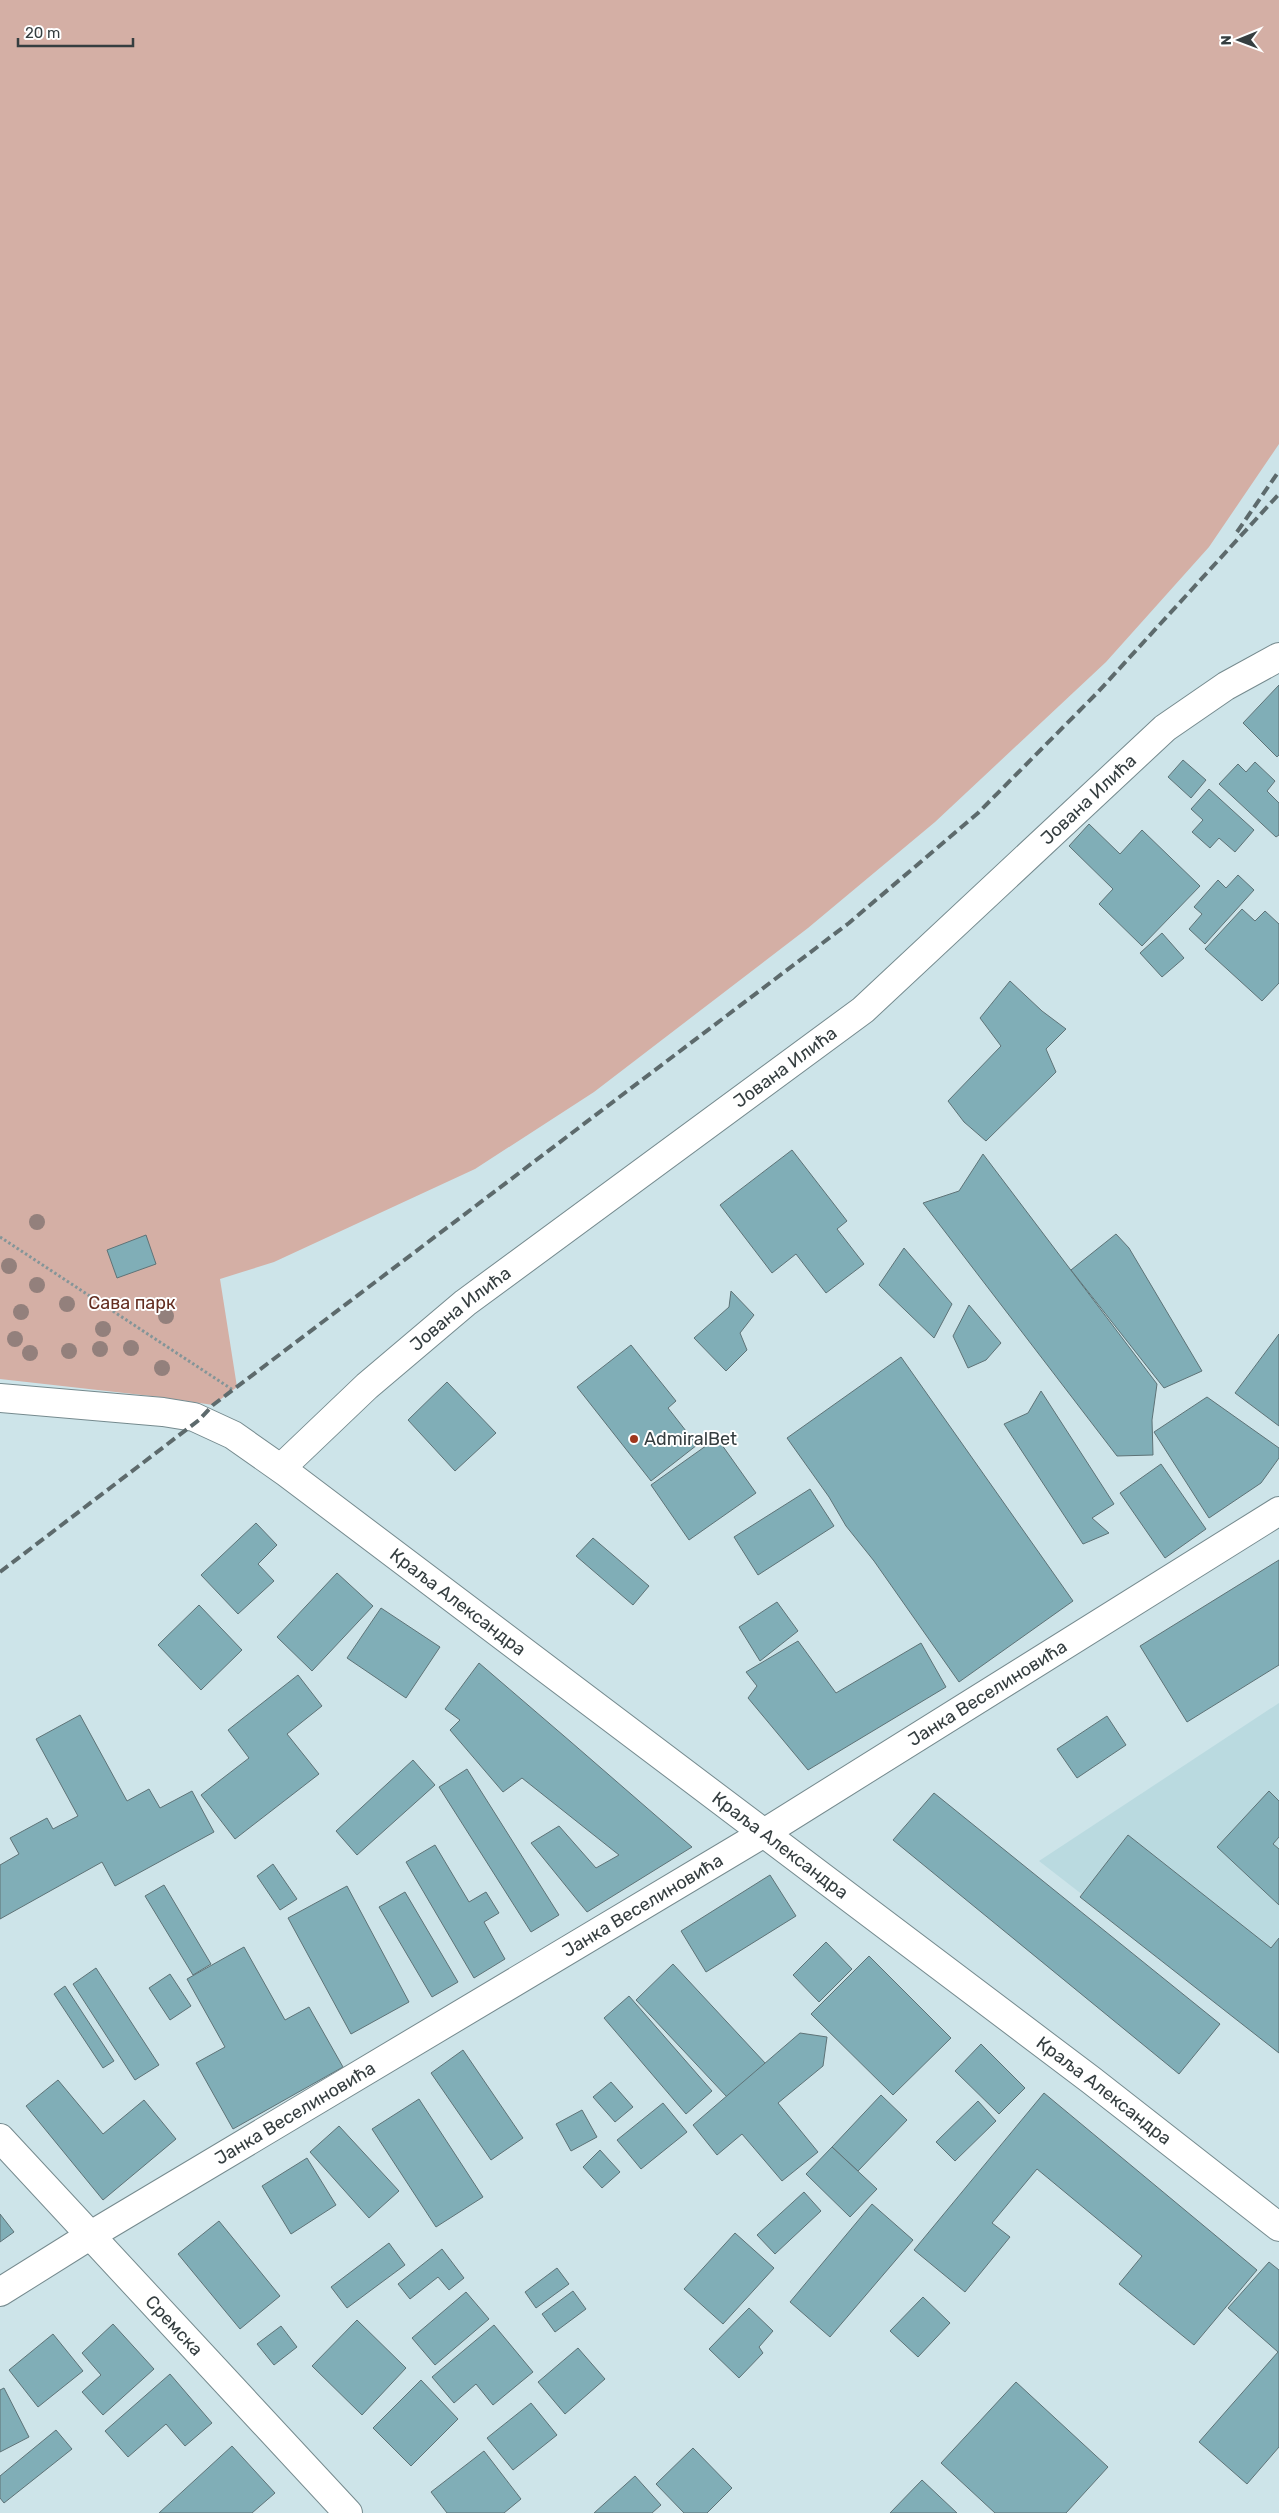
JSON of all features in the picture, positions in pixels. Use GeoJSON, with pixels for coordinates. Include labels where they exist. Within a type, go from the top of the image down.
{"type":"FeatureCollection","features":[{"type":"Feature","properties":{"kind":"street","name":"Јована Илића"},"geometry":{"type":"LineString","coordinates":[[281,1468],[367,1386],[465,1303],[863,1010],[1165,728],[1226,686],[1279,657]]}},
{"type":"Feature","properties":{"kind":"street","name":"Краља Александра"},"geometry":{"type":"LineString","coordinates":[[0,1398],[163,1412],[194,1417],[233,1435],[281,1468],[1091,2080],[1279,2227]]}},
{"type":"Feature","properties":{"kind":"street","name":"Јанка Веселиновића"},"geometry":{"type":"LineString","coordinates":[[0,2292],[91,2235],[764,1833],[1279,1511]]}},
{"type":"Feature","properties":{"kind":"street","name":"Сремска"},"geometry":{"type":"LineString","coordinates":[[0,2138],[348,2513]]}},
{"type":"Feature","properties":{"kind":"path"},"geometry":{"type":"LineString","coordinates":[[0,1237],[232,1390]]}},
{"type":"Feature","properties":{"kind":"shaded area"},"geometry":{"type":"Polygon","coordinates":[[[1279,1703],[1279,2047],[1039,1861],[1279,1703]]]}},
{"type":"Feature","properties":{"kind":"green space","name":"Сава парк"},"geometry":{"type":"Polygon","coordinates":[[[0,0],[1279,0],[1279,444],[1209,547],[1106,662],[935,822],[808,928],[594,1092],[475,1169],[274,1262],[220,1279],[237,1387],[213,1405],[160,1397],[0,1379],[0,0]]]}},
{"type":"Feature","properties":{"kind":"building"},"geometry":{"type":"Polygon","coordinates":[[[1279,685],[1279,755],[1277,757],[1243,723],[1279,685]]]}},
{"type":"Feature","properties":{"kind":"building"},"geometry":{"type":"Polygon","coordinates":[[[1183,760],[1206,780],[1191,798],[1168,777],[1183,760]]]}},
{"type":"Feature","properties":{"kind":"building"},"geometry":{"type":"Polygon","coordinates":[[[1255,762],[1275,781],[1267,791],[1279,803],[1279,835],[1276,837],[1219,784],[1238,764],[1246,772],[1255,762]]]}},
{"type":"Feature","properties":{"kind":"building"},"geometry":{"type":"Polygon","coordinates":[[[1209,789],[1254,830],[1235,852],[1219,838],[1210,848],[1192,832],[1203,820],[1191,809],[1209,789]]]}},
{"type":"Feature","properties":{"kind":"building"},"geometry":{"type":"Polygon","coordinates":[[[1089,824],[1120,854],[1142,830],[1200,886],[1142,946],[1099,904],[1113,889],[1069,846],[1089,824]]]}},
{"type":"Feature","properties":{"kind":"building"},"geometry":{"type":"Polygon","coordinates":[[[1238,875],[1254,890],[1205,944],[1189,929],[1202,914],[1194,907],[1218,880],[1226,888],[1238,875]]]}},
{"type":"Feature","properties":{"kind":"building"},"geometry":{"type":"Polygon","coordinates":[[[1242,909],[1255,921],[1265,911],[1279,924],[1279,983],[1262,1001],[1205,949],[1242,909]]]}},
{"type":"Feature","properties":{"kind":"building"},"geometry":{"type":"Polygon","coordinates":[[[1162,933],[1184,958],[1162,977],[1140,953],[1162,933]]]}},
{"type":"Feature","properties":{"kind":"building"},"geometry":{"type":"Polygon","coordinates":[[[1010,981],[1042,1011],[1066,1029],[1046,1049],[1056,1072],[986,1141],[964,1122],[948,1101],[1001,1046],[980,1018],[1010,981]]]}},
{"type":"Feature","properties":{"kind":"building"},"geometry":{"type":"Polygon","coordinates":[[[792,1150],[847,1221],[837,1229],[864,1264],[826,1293],[796,1254],[772,1273],[720,1205],[792,1150]]]}},
{"type":"Feature","properties":{"kind":"building"},"geometry":{"type":"Polygon","coordinates":[[[983,1154],[1157,1384],[1152,1420],[1153,1455],[1117,1456],[923,1203],[959,1191],[983,1154]]]}},
{"type":"Feature","properties":{"kind":"building"},"geometry":{"type":"Polygon","coordinates":[[[1116,1234],[1129,1248],[1202,1371],[1164,1388],[1071,1270],[1116,1234]]]}},
{"type":"Feature","properties":{"kind":"building"},"geometry":{"type":"Polygon","coordinates":[[[146,1235],[156,1264],[117,1278],[107,1250],[146,1235]]]}},
{"type":"Feature","properties":{"kind":"building"},"geometry":{"type":"Polygon","coordinates":[[[904,1248],[952,1304],[934,1338],[879,1285],[904,1248]]]}},
{"type":"Feature","properties":{"kind":"building"},"geometry":{"type":"Polygon","coordinates":[[[731,1291],[754,1315],[740,1333],[747,1350],[726,1371],[694,1338],[729,1307],[731,1291]]]}},
{"type":"Feature","properties":{"kind":"building"},"geometry":{"type":"Polygon","coordinates":[[[969,1305],[1001,1343],[986,1360],[968,1368],[953,1336],[969,1305]]]}},
{"type":"Feature","properties":{"kind":"building"},"geometry":{"type":"Polygon","coordinates":[[[1279,1334],[1279,1426],[1235,1393],[1279,1334]]]}},
{"type":"Feature","properties":{"kind":"building"},"geometry":{"type":"Polygon","coordinates":[[[631,1345],[676,1401],[668,1408],[697,1445],[651,1481],[577,1387],[631,1345]]]}},
{"type":"Feature","properties":{"kind":"building"},"geometry":{"type":"Polygon","coordinates":[[[901,1357],[1073,1601],[959,1682],[874,1561],[846,1526],[829,1497],[787,1438],[901,1357]]]}},
{"type":"Feature","properties":{"kind":"building"},"geometry":{"type":"Polygon","coordinates":[[[447,1382],[496,1433],[455,1471],[408,1420],[447,1382]]]}},
{"type":"Feature","properties":{"kind":"building"},"geometry":{"type":"Polygon","coordinates":[[[1041,1391],[1114,1504],[1092,1518],[1109,1533],[1083,1544],[1004,1424],[1028,1413],[1041,1391]]]}},
{"type":"Feature","properties":{"kind":"building"},"geometry":{"type":"Polygon","coordinates":[[[1207,1397],[1279,1448],[1279,1458],[1261,1483],[1209,1518],[1154,1432],[1207,1397]]]}},
{"type":"Feature","properties":{"kind":"building"},"geometry":{"type":"Polygon","coordinates":[[[717,1438],[756,1493],[689,1540],[651,1485],[717,1438]]]}},
{"type":"Feature","properties":{"kind":"building"},"geometry":{"type":"Polygon","coordinates":[[[1161,1464],[1206,1529],[1165,1558],[1120,1493],[1161,1464]]]}},
{"type":"Feature","properties":{"kind":"building"},"geometry":{"type":"Polygon","coordinates":[[[810,1489],[834,1526],[758,1575],[734,1537],[810,1489]]]}},
{"type":"Feature","properties":{"kind":"building"},"geometry":{"type":"Polygon","coordinates":[[[256,1523],[277,1545],[258,1564],[274,1581],[238,1614],[201,1575],[256,1523]]]}},
{"type":"Feature","properties":{"kind":"building"},"geometry":{"type":"Polygon","coordinates":[[[593,1538],[649,1586],[633,1605],[576,1556],[593,1538]]]}},
{"type":"Feature","properties":{"kind":"building"},"geometry":{"type":"Polygon","coordinates":[[[1279,1560],[1279,1665],[1187,1722],[1140,1646],[1279,1560]]]}},
{"type":"Feature","properties":{"kind":"building"},"geometry":{"type":"Polygon","coordinates":[[[337,1573],[373,1606],[312,1671],[277,1637],[337,1573]]]}},
{"type":"Feature","properties":{"kind":"building"},"geometry":{"type":"Polygon","coordinates":[[[777,1602],[798,1631],[760,1661],[739,1627],[777,1602]]]}},
{"type":"Feature","properties":{"kind":"building"},"geometry":{"type":"Polygon","coordinates":[[[199,1605],[242,1650],[201,1690],[158,1645],[199,1605]]]}},
{"type":"Feature","properties":{"kind":"building"},"geometry":{"type":"Polygon","coordinates":[[[381,1608],[440,1647],[406,1698],[347,1658],[381,1608]]]}},
{"type":"Feature","properties":{"kind":"building"},"geometry":{"type":"Polygon","coordinates":[[[798,1641],[836,1693],[921,1643],[946,1687],[808,1770],[748,1698],[757,1686],[746,1672],[798,1641]]]}},
{"type":"Feature","properties":{"kind":"building"},"geometry":{"type":"Polygon","coordinates":[[[479,1663],[692,1847],[587,1912],[531,1843],[559,1826],[596,1868],[619,1855],[522,1778],[503,1792],[450,1730],[460,1720],[445,1709],[479,1663]]]}},
{"type":"Feature","properties":{"kind":"building"},"geometry":{"type":"Polygon","coordinates":[[[298,1675],[322,1706],[287,1734],[319,1774],[235,1839],[201,1795],[249,1758],[228,1730],[298,1675]]]}},
{"type":"Feature","properties":{"kind":"building"},"geometry":{"type":"Polygon","coordinates":[[[80,1715],[127,1801],[149,1789],[160,1808],[192,1791],[214,1832],[115,1886],[102,1862],[0,1919],[0,1865],[19,1854],[10,1838],[47,1818],[53,1829],[78,1816],[36,1739],[80,1715]]]}},
{"type":"Feature","properties":{"kind":"building"},"geometry":{"type":"Polygon","coordinates":[[[1107,1716],[1126,1745],[1077,1778],[1057,1749],[1107,1716]]]}},
{"type":"Feature","properties":{"kind":"building"},"geometry":{"type":"Polygon","coordinates":[[[413,1760],[435,1785],[357,1855],[336,1831],[413,1760]]]}},
{"type":"Feature","properties":{"kind":"building"},"geometry":{"type":"Polygon","coordinates":[[[467,1769],[559,1915],[531,1932],[439,1787],[467,1769]]]}},
{"type":"Feature","properties":{"kind":"building"},"geometry":{"type":"Polygon","coordinates":[[[1269,1791],[1279,1801],[1279,1837],[1273,1844],[1279,1849],[1279,1905],[1217,1847],[1269,1791]]]}},
{"type":"Feature","properties":{"kind":"building"},"geometry":{"type":"Polygon","coordinates":[[[934,1793],[1220,2024],[1179,2074],[893,1840],[934,1793]]]}},
{"type":"Feature","properties":{"kind":"building"},"geometry":{"type":"Polygon","coordinates":[[[1128,1835],[1271,1948],[1279,1938],[1279,2053],[1080,1897],[1128,1835]]]}},
{"type":"Feature","properties":{"kind":"building"},"geometry":{"type":"Polygon","coordinates":[[[435,1845],[469,1902],[486,1892],[499,1913],[484,1922],[505,1959],[474,1978],[406,1862],[435,1845]]]}},
{"type":"Feature","properties":{"kind":"building"},"geometry":{"type":"Polygon","coordinates":[[[273,1864],[297,1899],[280,1910],[257,1876],[273,1864]]]}},
{"type":"Feature","properties":{"kind":"building"},"geometry":{"type":"Polygon","coordinates":[[[770,1875],[796,1916],[706,1972],[681,1931],[770,1875]]]}},
{"type":"Feature","properties":{"kind":"building"},"geometry":{"type":"Polygon","coordinates":[[[164,1885],[211,1964],[193,1975],[145,1896],[164,1885]]]}},
{"type":"Feature","properties":{"kind":"building"},"geometry":{"type":"Polygon","coordinates":[[[347,1886],[409,2002],[351,2034],[288,1918],[347,1886]]]}},
{"type":"Feature","properties":{"kind":"building"},"geometry":{"type":"Polygon","coordinates":[[[405,1892],[458,1982],[432,1997],[379,1907],[405,1892]]]}},
{"type":"Feature","properties":{"kind":"building"},"geometry":{"type":"Polygon","coordinates":[[[826,1942],[852,1969],[819,2002],[793,1975],[826,1942]]]}},
{"type":"Feature","properties":{"kind":"building"},"geometry":{"type":"Polygon","coordinates":[[[244,1947],[285,2020],[309,2007],[343,2067],[233,2129],[196,2063],[225,2047],[187,1979],[244,1947]]]}},
{"type":"Feature","properties":{"kind":"building"},"geometry":{"type":"Polygon","coordinates":[[[869,1956],[951,2038],[893,2095],[811,2014],[869,1956]]]}},
{"type":"Feature","properties":{"kind":"building"},"geometry":{"type":"Polygon","coordinates":[[[673,1964],[766,2064],[727,2097],[636,2000],[673,1964]]]}},
{"type":"Feature","properties":{"kind":"building"},"geometry":{"type":"Polygon","coordinates":[[[96,1968],[159,2065],[135,2080],[73,1984],[96,1968]]]}},
{"type":"Feature","properties":{"kind":"building"},"geometry":{"type":"Polygon","coordinates":[[[170,1974],[191,2006],[170,2020],[149,1988],[170,1974]]]}},
{"type":"Feature","properties":{"kind":"building"},"geometry":{"type":"Polygon","coordinates":[[[65,1986],[114,2061],[103,2068],[54,1994],[65,1986]]]}},
{"type":"Feature","properties":{"kind":"building"},"geometry":{"type":"Polygon","coordinates":[[[629,1996],[712,2091],[686,2114],[604,2018],[629,1996]]]}},
{"type":"Feature","properties":{"kind":"building"},"geometry":{"type":"Polygon","coordinates":[[[800,2033],[827,2037],[823,2066],[778,2103],[818,2152],[782,2181],[742,2134],[717,2155],[693,2125],[800,2033]]]}},
{"type":"Feature","properties":{"kind":"building"},"geometry":{"type":"Polygon","coordinates":[[[981,2044],[1025,2088],[999,2114],[955,2071],[981,2044]]]}},
{"type":"Feature","properties":{"kind":"building"},"geometry":{"type":"Polygon","coordinates":[[[463,2050],[523,2138],[491,2160],[431,2073],[463,2050]]]}},
{"type":"Feature","properties":{"kind":"building"},"geometry":{"type":"Polygon","coordinates":[[[58,2080],[103,2134],[144,2100],[176,2139],[103,2200],[26,2106],[58,2080]]]}},
{"type":"Feature","properties":{"kind":"building"},"geometry":{"type":"Polygon","coordinates":[[[611,2082],[633,2107],[615,2122],[593,2097],[611,2082]]]}},
{"type":"Feature","properties":{"kind":"building"},"geometry":{"type":"Polygon","coordinates":[[[1044,2093],[1257,2270],[1194,2345],[1119,2284],[1142,2256],[1037,2169],[992,2223],[1010,2237],[965,2292],[914,2250],[1044,2093]]]}},
{"type":"Feature","properties":{"kind":"building"},"geometry":{"type":"Polygon","coordinates":[[[881,2095],[907,2120],[858,2171],[832,2147],[881,2095]]]}},
{"type":"Feature","properties":{"kind":"building"},"geometry":{"type":"Polygon","coordinates":[[[419,2099],[483,2197],[436,2227],[372,2129],[419,2099]]]}},
{"type":"Feature","properties":{"kind":"building"},"geometry":{"type":"Polygon","coordinates":[[[978,2101],[996,2121],[955,2161],[936,2142],[978,2101]]]}},
{"type":"Feature","properties":{"kind":"building"},"geometry":{"type":"Polygon","coordinates":[[[663,2103],[687,2132],[641,2169],[617,2140],[663,2103]]]}},
{"type":"Feature","properties":{"kind":"building"},"geometry":{"type":"Polygon","coordinates":[[[582,2110],[597,2137],[571,2151],[556,2124],[582,2110]]]}},
{"type":"Feature","properties":{"kind":"building"},"geometry":{"type":"Polygon","coordinates":[[[339,2126],[399,2191],[369,2218],[310,2152],[339,2126]]]}},
{"type":"Feature","properties":{"kind":"building"},"geometry":{"type":"Polygon","coordinates":[[[832,2147],[877,2189],[850,2217],[806,2174],[832,2147]]]}},
{"type":"Feature","properties":{"kind":"building"},"geometry":{"type":"Polygon","coordinates":[[[600,2150],[620,2172],[602,2188],[583,2167],[600,2150]]]}},
{"type":"Feature","properties":{"kind":"building"},"geometry":{"type":"Polygon","coordinates":[[[307,2158],[336,2205],[291,2234],[262,2186],[307,2158]]]}},
{"type":"Feature","properties":{"kind":"building"},"geometry":{"type":"Polygon","coordinates":[[[804,2192],[821,2211],[775,2254],[757,2235],[804,2192]]]}},
{"type":"Feature","properties":{"kind":"building"},"geometry":{"type":"Polygon","coordinates":[[[872,2204],[913,2240],[830,2337],[790,2302],[872,2204]]]}},
{"type":"Feature","properties":{"kind":"building"},"geometry":{"type":"Polygon","coordinates":[[[0,2214],[14,2232],[0,2242],[0,2214]]]}},
{"type":"Feature","properties":{"kind":"building"},"geometry":{"type":"Polygon","coordinates":[[[219,2221],[280,2296],[240,2329],[178,2254],[219,2221]]]}},
{"type":"Feature","properties":{"kind":"building"},"geometry":{"type":"Polygon","coordinates":[[[735,2233],[774,2268],[723,2324],[684,2289],[735,2233]]]}},
{"type":"Feature","properties":{"kind":"building"},"geometry":{"type":"Polygon","coordinates":[[[389,2243],[405,2265],[347,2308],[331,2287],[389,2243]]]}},
{"type":"Feature","properties":{"kind":"building"},"geometry":{"type":"Polygon","coordinates":[[[442,2249],[464,2278],[449,2290],[438,2277],[410,2299],[398,2284],[442,2249]]]}},
{"type":"Feature","properties":{"kind":"building"},"geometry":{"type":"Polygon","coordinates":[[[1269,2262],[1279,2270],[1279,2447],[1247,2484],[1199,2442],[1278,2352],[1228,2308],[1269,2262]]]}},
{"type":"Feature","properties":{"kind":"building"},"geometry":{"type":"Polygon","coordinates":[[[557,2268],[569,2284],[536,2308],[525,2292],[557,2268]]]}},
{"type":"Feature","properties":{"kind":"building"},"geometry":{"type":"Polygon","coordinates":[[[573,2291],[586,2309],[555,2332],[542,2314],[573,2291]]]}},
{"type":"Feature","properties":{"kind":"building"},"geometry":{"type":"Polygon","coordinates":[[[466,2292],[489,2319],[435,2365],[412,2338],[466,2292]]]}},
{"type":"Feature","properties":{"kind":"building"},"geometry":{"type":"Polygon","coordinates":[[[923,2297],[950,2323],[918,2357],[890,2331],[923,2297]]]}},
{"type":"Feature","properties":{"kind":"building"},"geometry":{"type":"Polygon","coordinates":[[[749,2308],[773,2331],[759,2347],[763,2353],[739,2378],[709,2349],[749,2308]]]}},
{"type":"Feature","properties":{"kind":"building"},"geometry":{"type":"Polygon","coordinates":[[[357,2320],[406,2368],[362,2415],[312,2366],[357,2320]]]}},
{"type":"Feature","properties":{"kind":"building"},"geometry":{"type":"Polygon","coordinates":[[[113,2324],[154,2369],[103,2415],[82,2392],[101,2375],[82,2353],[113,2324]]]}},
{"type":"Feature","properties":{"kind":"building"},"geometry":{"type":"Polygon","coordinates":[[[494,2325],[533,2372],[493,2405],[476,2384],[454,2403],[432,2377],[494,2325]]]}},
{"type":"Feature","properties":{"kind":"building"},"geometry":{"type":"Polygon","coordinates":[[[281,2326],[297,2347],[274,2365],[257,2344],[281,2326]]]}},
{"type":"Feature","properties":{"kind":"building"},"geometry":{"type":"Polygon","coordinates":[[[53,2334],[83,2371],[38,2407],[9,2370],[53,2334]]]}},
{"type":"Feature","properties":{"kind":"building"},"geometry":{"type":"Polygon","coordinates":[[[578,2348],[605,2379],[565,2414],[538,2382],[578,2348]]]}},
{"type":"Feature","properties":{"kind":"building"},"geometry":{"type":"Polygon","coordinates":[[[170,2374],[212,2423],[185,2446],[166,2424],[128,2457],[105,2431],[170,2374]]]}},
{"type":"Feature","properties":{"kind":"building"},"geometry":{"type":"Polygon","coordinates":[[[421,2380],[458,2419],[411,2466],[373,2428],[421,2380]]]}},
{"type":"Feature","properties":{"kind":"building"},"geometry":{"type":"Polygon","coordinates":[[[1016,2382],[1108,2467],[1066,2513],[995,2513],[941,2463],[1016,2382]]]}},
{"type":"Feature","properties":{"kind":"building"},"geometry":{"type":"Polygon","coordinates":[[[4,2388],[29,2437],[0,2452],[0,2390],[4,2388]]]}},
{"type":"Feature","properties":{"kind":"building"},"geometry":{"type":"Polygon","coordinates":[[[531,2403],[557,2435],[513,2470],[487,2438],[531,2403]]]}},
{"type":"Feature","properties":{"kind":"building"},"geometry":{"type":"Polygon","coordinates":[[[56,2430],[72,2449],[4,2503],[0,2498],[0,2476],[56,2430]]]}},
{"type":"Feature","properties":{"kind":"building"},"geometry":{"type":"Polygon","coordinates":[[[232,2446],[275,2493],[252,2513],[159,2513],[232,2446]]]}},
{"type":"Feature","properties":{"kind":"building"},"geometry":{"type":"Polygon","coordinates":[[[693,2448],[732,2488],[707,2513],[684,2513],[656,2484],[693,2448]]]}},
{"type":"Feature","properties":{"kind":"building"},"geometry":{"type":"Polygon","coordinates":[[[484,2451],[521,2499],[504,2513],[447,2513],[431,2492],[484,2451]]]}},
{"type":"Feature","properties":{"kind":"building"},"geometry":{"type":"Polygon","coordinates":[[[635,2476],[661,2505],[652,2513],[594,2513],[635,2476]]]}},
{"type":"Feature","properties":{"kind":"building"},"geometry":{"type":"Polygon","coordinates":[[[922,2480],[957,2513],[890,2513],[922,2480]]]}},
{"type":"Feature","properties":{"kind":"railway"},"geometry":{"type":"LineString","coordinates":[[1237,532],[1279,471]]}},
{"type":"Feature","properties":{"kind":"railway"},"geometry":{"type":"LineString","coordinates":[[0,1572],[199,1420],[213,1405],[849,923],[978,813],[1098,692],[1279,494]]}},
{"type":"Feature","properties":{"kind":"place","name":"AdmiralBet"},"geometry":{"type":"Point","coordinates":[634,1439]}}]}
